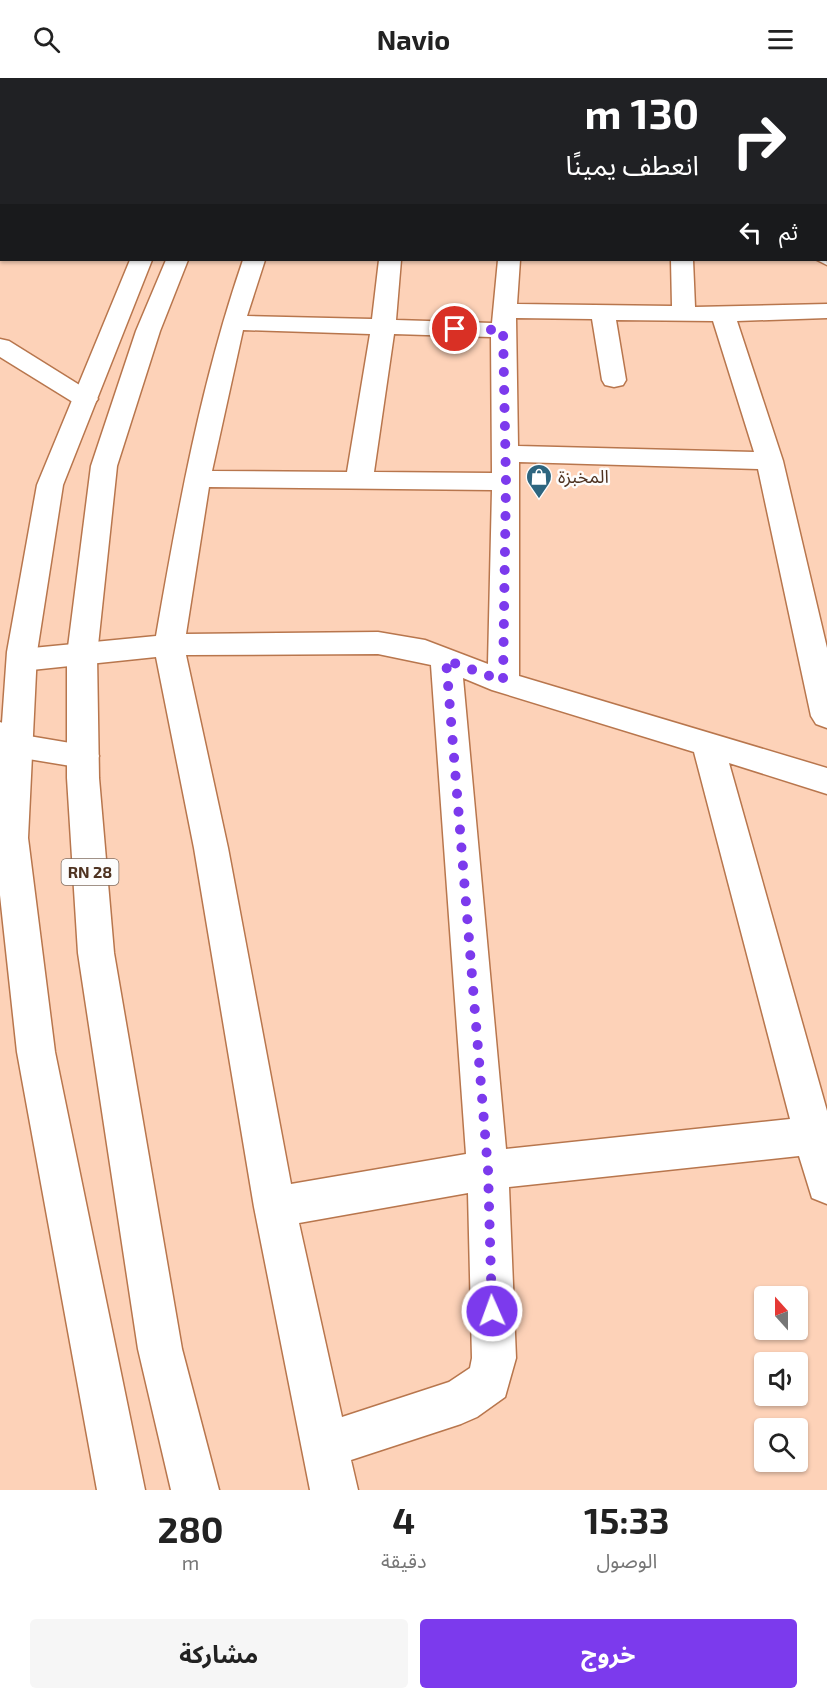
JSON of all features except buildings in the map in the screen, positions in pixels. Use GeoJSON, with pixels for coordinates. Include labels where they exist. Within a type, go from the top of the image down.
{"type":"FeatureCollection","features":[{"type":"Feature","properties":{"kind":"main road"},"geometry":{"type":"LineString","coordinates":[[121,1490],[36,1052],[11,838],[7,740],[50,485],[141,261]]}},
{"type":"Feature","properties":{"kind":"main road","name":"RN 28"},"geometry":{"type":"LineString","coordinates":[[177,261],[148,331],[104,466],[82,655],[83,756],[96,953],[160,1349],[195,1490]]}},
{"type":"Feature","properties":{"kind":"main road"},"geometry":{"type":"LineString","coordinates":[[254,261],[233,323],[197,479],[169,645],[211,848],[275,1207],[333,1490]]}},
{"type":"Feature","properties":{"kind":"main road"},"geometry":{"type":"LineString","coordinates":[[359,482],[384,327],[390,261]]}},
{"type":"Feature","properties":{"kind":"main road"},"geometry":{"type":"LineString","coordinates":[[503,681],[506,482],[504,321],[509,261]]}},
{"type":"Feature","properties":{"kind":"main road"},"geometry":{"type":"LineString","coordinates":[[681,261],[684,313]]}},
{"type":"Feature","properties":{"kind":"main road"},"geometry":{"type":"LineString","coordinates":[[233,323],[384,327],[504,321],[603,312],[723,314],[827,311]]}},
{"type":"Feature","properties":{"kind":"main road"},"geometry":{"type":"LineString","coordinates":[[603,312],[614,380]]}},
{"type":"Feature","properties":{"kind":"main road"},"geometry":{"type":"LineString","coordinates":[[723,314],[770,461],[827,716]]}},
{"type":"Feature","properties":{"kind":"main road"},"geometry":{"type":"LineString","coordinates":[[0,346],[85,399]]}},
{"type":"Feature","properties":{"kind":"main road"},"geometry":{"type":"LineString","coordinates":[[505,454],[770,461]]}},
{"type":"Feature","properties":{"kind":"main road"},"geometry":{"type":"LineString","coordinates":[[197,479],[506,482]]}},
{"type":"Feature","properties":{"kind":"main road"},"geometry":{"type":"LineString","coordinates":[[22,660],[169,645],[378,643],[425,651],[503,681],[827,781]]}},
{"type":"Feature","properties":{"kind":"main road"},"geometry":{"type":"LineString","coordinates":[[324,1446],[461,1401],[489,1381],[494,1358],[488,1170],[446,660]]}},
{"type":"Feature","properties":{"kind":"main road"},"geometry":{"type":"LineString","coordinates":[[7,740],[83,756]]}},
{"type":"Feature","properties":{"kind":"main road"},"geometry":{"type":"LineString","coordinates":[[708,745],[820,1135],[827,1184]]}},
{"type":"Feature","properties":{"kind":"main road"},"geometry":{"type":"LineString","coordinates":[[275,1207],[488,1170],[820,1135]]}},
{"type":"Feature","properties":{"kind":"place","name":"المخبزة"},"geometry":{"type":"Point","coordinates":[539,500]}},
{"type":"Feature","properties":{"kind":"route"},"geometry":{"type":"LineString","coordinates":[[455,329],[503,330],[506,482],[503,681],[446,660],[488,1170],[492,1311]]}}]}
